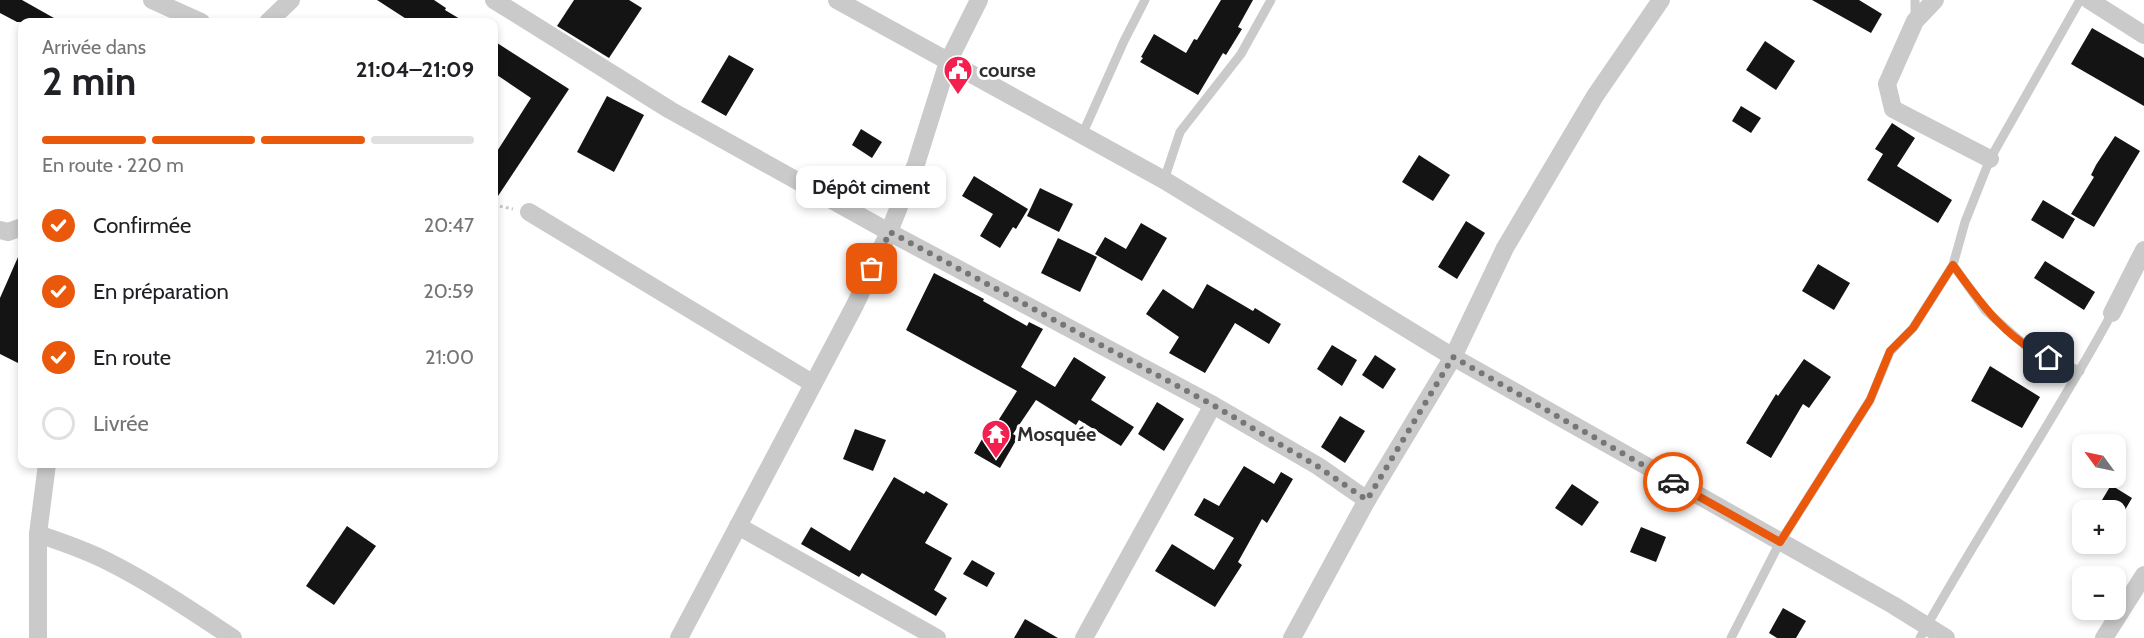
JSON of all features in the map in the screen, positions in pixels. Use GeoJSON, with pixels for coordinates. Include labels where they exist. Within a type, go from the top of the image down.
{"type":"FeatureCollection","features":[{"type":"Feature","properties":{"kind":"street"},"geometry":{"type":"LineString","coordinates":[[152,0],[192,18]]}},
{"type":"Feature","properties":{"kind":"street"},"geometry":{"type":"LineString","coordinates":[[272,18],[291,0]]}},
{"type":"Feature","properties":{"kind":"street"},"geometry":{"type":"LineString","coordinates":[[494,0],[670,110],[890,232],[1213,405],[1317,466],[1367,500]]}},
{"type":"Feature","properties":{"kind":"street"},"geometry":{"type":"LineString","coordinates":[[837,0],[1164,180],[1453,357],[1780,542],[1923,632],[1946,638]]}},
{"type":"Feature","properties":{"kind":"street"},"geometry":{"type":"LineString","coordinates":[[680,638],[855,305],[890,232],[916,164],[948,62],[979,0]]}},
{"type":"Feature","properties":{"kind":"street"},"geometry":{"type":"LineString","coordinates":[[1292,638],[1367,500],[1453,357],[1505,248],[1595,96],[1661,0]]}},
{"type":"Feature","properties":{"kind":"street"},"geometry":{"type":"LineString","coordinates":[[1935,0],[1916,21],[1887,84],[1893,109],[1990,159]]}},
{"type":"Feature","properties":{"kind":"street"},"geometry":{"type":"LineString","coordinates":[[2089,0],[2144,35]]}},
{"type":"Feature","properties":{"kind":"street"},"geometry":{"type":"LineString","coordinates":[[530,212],[812,383]]}},
{"type":"Feature","properties":{"kind":"street"},"geometry":{"type":"LineString","coordinates":[[0,230],[8,232],[18,228]]}},
{"type":"Feature","properties":{"kind":"street"},"geometry":{"type":"LineString","coordinates":[[2112,313],[2144,250]]}},
{"type":"Feature","properties":{"kind":"street"},"geometry":{"type":"LineString","coordinates":[[1084,638],[1213,405]]}},
{"type":"Feature","properties":{"kind":"street"},"geometry":{"type":"LineString","coordinates":[[38,638],[38,534],[46,468]]}},
{"type":"Feature","properties":{"kind":"street"},"geometry":{"type":"LineString","coordinates":[[738,526],[937,638]]}},
{"type":"Feature","properties":{"kind":"street"},"geometry":{"type":"LineString","coordinates":[[38,534],[108,561],[179,602],[233,638]]}},
{"type":"Feature","properties":{"kind":"street"},"geometry":{"type":"LineString","coordinates":[[2104,638],[2144,575]]}},
{"type":"Feature","properties":{"kind":"lane"},"geometry":{"type":"LineString","coordinates":[[1082,135],[1145,0]]}},
{"type":"Feature","properties":{"kind":"lane"},"geometry":{"type":"LineString","coordinates":[[1164,180],[1180,132],[1241,54],[1271,0]]}},
{"type":"Feature","properties":{"kind":"lane"},"geometry":{"type":"LineString","coordinates":[[1915,0],[1916,21]]}},
{"type":"Feature","properties":{"kind":"lane"},"geometry":{"type":"LineString","coordinates":[[1731,638],[1780,542],[1870,400],[1890,351],[1913,328],[1953,265],[1965,222],[1990,159],[2080,0]]}},
{"type":"Feature","properties":{"kind":"lane"},"geometry":{"type":"LineString","coordinates":[[1953,265],[1985,310],[2033,352],[2080,371]]}},
{"type":"Feature","properties":{"kind":"lane"},"geometry":{"type":"LineString","coordinates":[[1923,632],[1952,580],[2080,371],[2112,313]]}},
{"type":"Feature","properties":{"kind":"building"},"geometry":{"type":"Polygon","coordinates":[[[0,0],[22,0],[54,18],[18,18],[17,22],[0,13],[0,0]]]}},
{"type":"Feature","properties":{"kind":"building"},"geometry":{"type":"Polygon","coordinates":[[[377,0],[434,0],[458,18],[405,18],[377,0]]]}},
{"type":"Feature","properties":{"kind":"building"},"geometry":{"type":"Polygon","coordinates":[[[574,0],[629,0],[642,8],[609,58],[557,26],[574,0]]]}},
{"type":"Feature","properties":{"kind":"building"},"geometry":{"type":"Polygon","coordinates":[[[1221,0],[1253,0],[1238,27],[1242,29],[1226,55],[1223,53],[1198,95],[1140,62],[1154,34],[1186,53],[1194,39],[1197,40],[1221,0]]]}},
{"type":"Feature","properties":{"kind":"building"},"geometry":{"type":"Polygon","coordinates":[[[1812,0],[1859,0],[1882,14],[1871,33],[1812,0]]]}},
{"type":"Feature","properties":{"kind":"building"},"geometry":{"type":"Polygon","coordinates":[[[2092,28],[2144,58],[2144,106],[2071,64],[2092,28]]]}},
{"type":"Feature","properties":{"kind":"building"},"geometry":{"type":"Polygon","coordinates":[[[1765,41],[1795,61],[1776,90],[1746,70],[1765,41]]]}},
{"type":"Feature","properties":{"kind":"building"},"geometry":{"type":"Polygon","coordinates":[[[498,44],[569,89],[498,196],[498,150],[531,98],[498,76],[498,44]]]}},
{"type":"Feature","properties":{"kind":"building"},"geometry":{"type":"Polygon","coordinates":[[[729,55],[754,69],[726,116],[701,102],[729,55]]]}},
{"type":"Feature","properties":{"kind":"building"},"geometry":{"type":"Polygon","coordinates":[[[607,96],[644,115],[614,172],[577,152],[607,96]]]}},
{"type":"Feature","properties":{"kind":"building"},"geometry":{"type":"Polygon","coordinates":[[[1741,106],[1761,118],[1751,133],[1732,121],[1741,106]]]}},
{"type":"Feature","properties":{"kind":"building"},"geometry":{"type":"Polygon","coordinates":[[[1892,123],[1915,138],[1897,166],[1952,200],[1938,223],[1867,180],[1883,154],[1875,149],[1892,123]]]}},
{"type":"Feature","properties":{"kind":"building"},"geometry":{"type":"Polygon","coordinates":[[[861,129],[882,142],[872,158],[852,145],[861,129]]]}},
{"type":"Feature","properties":{"kind":"building"},"geometry":{"type":"Polygon","coordinates":[[[2115,136],[2140,151],[2094,227],[2071,214],[2094,177],[2091,175],[2096,165],[2115,136]]]}},
{"type":"Feature","properties":{"kind":"building"},"geometry":{"type":"Polygon","coordinates":[[[1419,155],[1450,175],[1433,201],[1402,182],[1419,155]]]}},
{"type":"Feature","properties":{"kind":"building"},"geometry":{"type":"Polygon","coordinates":[[[974,176],[1028,209],[1016,229],[1013,227],[1000,248],[980,236],[993,214],[962,196],[974,176]]]}},
{"type":"Feature","properties":{"kind":"building"},"geometry":{"type":"Polygon","coordinates":[[[1040,188],[1073,204],[1059,232],[1027,216],[1040,188]]]}},
{"type":"Feature","properties":{"kind":"building"},"geometry":{"type":"Polygon","coordinates":[[[2043,200],[2075,219],[2063,239],[2031,220],[2043,200]]]}},
{"type":"Feature","properties":{"kind":"building"},"geometry":{"type":"Polygon","coordinates":[[[1466,221],[1485,233],[1457,279],[1438,267],[1466,221]]]}},
{"type":"Feature","properties":{"kind":"building"},"geometry":{"type":"Polygon","coordinates":[[[1141,223],[1167,238],[1142,281],[1095,254],[1105,237],[1126,249],[1141,223]]]}},
{"type":"Feature","properties":{"kind":"building"},"geometry":{"type":"Polygon","coordinates":[[[1058,238],[1097,257],[1080,292],[1041,273],[1058,238]]]}},
{"type":"Feature","properties":{"kind":"building"},"geometry":{"type":"Polygon","coordinates":[[[18,257],[18,363],[0,354],[0,298],[18,257]]]}},
{"type":"Feature","properties":{"kind":"building"},"geometry":{"type":"Polygon","coordinates":[[[2045,261],[2095,292],[2084,310],[2034,278],[2045,261]]]}},
{"type":"Feature","properties":{"kind":"building"},"geometry":{"type":"Polygon","coordinates":[[[1818,264],[1850,283],[1834,310],[1802,291],[1818,264]]]}},
{"type":"Feature","properties":{"kind":"building"},"geometry":{"type":"Polygon","coordinates":[[[934,273],[984,299],[983,301],[1027,326],[1029,322],[1043,329],[1021,367],[1055,387],[1074,357],[1106,377],[1091,400],[1134,427],[1121,446],[1079,420],[1076,425],[1036,400],[1013,434],[1018,437],[1000,468],[974,453],[992,422],[996,424],[1017,391],[906,330],[934,273]]]}},
{"type":"Feature","properties":{"kind":"building"},"geometry":{"type":"Polygon","coordinates":[[[1207,284],[1253,311],[1255,308],[1281,324],[1269,344],[1235,323],[1205,373],[1169,353],[1179,337],[1146,314],[1163,289],[1193,309],[1207,284]]]}},
{"type":"Feature","properties":{"kind":"building"},"geometry":{"type":"Polygon","coordinates":[[[1332,345],[1357,360],[1342,386],[1317,369],[1332,345]]]}},
{"type":"Feature","properties":{"kind":"building"},"geometry":{"type":"Polygon","coordinates":[[[1375,355],[1396,369],[1383,389],[1362,375],[1375,355]]]}},
{"type":"Feature","properties":{"kind":"building"},"geometry":{"type":"Polygon","coordinates":[[[1804,359],[1831,377],[1809,408],[1803,404],[1771,458],[1746,443],[1776,394],[1778,396],[1804,359]]]}},
{"type":"Feature","properties":{"kind":"building"},"geometry":{"type":"Polygon","coordinates":[[[1990,366],[2040,397],[2022,428],[1971,401],[1990,366]]]}},
{"type":"Feature","properties":{"kind":"building"},"geometry":{"type":"Polygon","coordinates":[[[1157,402],[1184,419],[1164,451],[1138,434],[1157,402]]]}},
{"type":"Feature","properties":{"kind":"building"},"geometry":{"type":"Polygon","coordinates":[[[1340,416],[1365,431],[1345,463],[1321,447],[1340,416]]]}},
{"type":"Feature","properties":{"kind":"building"},"geometry":{"type":"Polygon","coordinates":[[[855,429],[886,440],[873,471],[843,459],[855,429]]]}},
{"type":"Feature","properties":{"kind":"building"},"geometry":{"type":"Polygon","coordinates":[[[1244,466],[1274,484],[1281,472],[1293,479],[1267,523],[1262,519],[1238,562],[1242,565],[1215,607],[1155,571],[1172,544],[1214,570],[1234,538],[1194,515],[1204,498],[1219,506],[1244,466]]]}},
{"type":"Feature","properties":{"kind":"building"},"geometry":{"type":"Polygon","coordinates":[[[894,477],[948,504],[925,543],[952,558],[934,590],[947,598],[936,616],[862,573],[859,577],[801,544],[811,527],[850,551],[894,477]]]}},
{"type":"Feature","properties":{"kind":"building"},"geometry":{"type":"Polygon","coordinates":[[[1572,484],[1599,502],[1582,526],[1555,508],[1572,484]]]}},
{"type":"Feature","properties":{"kind":"building"},"geometry":{"type":"Polygon","coordinates":[[[2109,488],[2116,488],[2132,498],[2126,508],[2126,500],[2102,500],[2109,488]]]}},
{"type":"Feature","properties":{"kind":"building"},"geometry":{"type":"Polygon","coordinates":[[[347,526],[376,546],[334,605],[306,586],[347,526]]]}},
{"type":"Feature","properties":{"kind":"building"},"geometry":{"type":"Polygon","coordinates":[[[1641,527],[1666,537],[1656,562],[1630,552],[1641,527]]]}},
{"type":"Feature","properties":{"kind":"building"},"geometry":{"type":"Polygon","coordinates":[[[972,560],[995,573],[987,587],[963,574],[972,560]]]}},
{"type":"Feature","properties":{"kind":"building"},"geometry":{"type":"Polygon","coordinates":[[[1783,608],[1806,621],[1796,638],[1777,638],[1769,633],[1783,608]]]}},
{"type":"Feature","properties":{"kind":"building"},"geometry":{"type":"Polygon","coordinates":[[[1025,619],[1058,638],[1014,638],[1025,619]]]}},
{"type":"Feature","properties":{"kind":"way so far"},"geometry":{"type":"LineString","coordinates":[[872,269],[890,232],[1213,405],[1317,466],[1367,500],[1453,357],[1673,482]]}},
{"type":"Feature","properties":{"kind":"place","name":"course"},"geometry":{"type":"Point","coordinates":[958,96]}},
{"type":"Feature","properties":{"kind":"place","name":"Dépôt ciment"},"geometry":{"type":"Point","coordinates":[872,269]}},
{"type":"Feature","properties":{"kind":"place","name":"Mosquée"},"geometry":{"type":"Point","coordinates":[996,460]}},
{"type":"Feature","properties":{"kind":"route"},"geometry":{"type":"LineString","coordinates":[[1673,482],[1780,542],[1870,400],[1890,351],[1913,328],[1953,265],[1985,310],[2033,352],[2049,358]]}}]}
